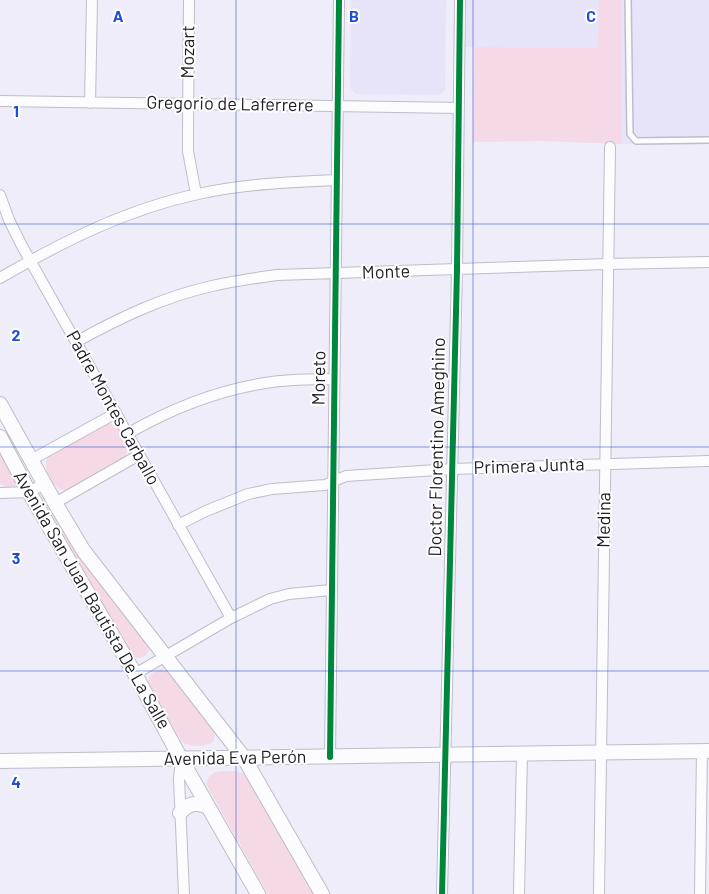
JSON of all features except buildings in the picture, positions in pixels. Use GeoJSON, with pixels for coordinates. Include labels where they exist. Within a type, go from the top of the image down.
{"type":"FeatureCollection","features":[{"type":"Feature","properties":{"kind":"street"},"geometry":{"type":"LineString","coordinates":[[90,103],[92,0]]}},
{"type":"Feature","properties":{"kind":"street","name":"Mozart"},"geometry":{"type":"LineString","coordinates":[[189,0],[188,151],[196,194]]}},
{"type":"Feature","properties":{"kind":"street","name":"Moreto"},"geometry":{"type":"LineString","coordinates":[[330,757],[339,0]]}},
{"type":"Feature","properties":{"kind":"street","name":"Doctor Florentino Ameghino"},"geometry":{"type":"LineString","coordinates":[[442,894],[457,270],[460,0]]}},
{"type":"Feature","properties":{"kind":"street","name":"Gregorio de Laferrere"},"geometry":{"type":"LineString","coordinates":[[0,102],[459,108]]}},
{"type":"Feature","properties":{"kind":"street","name":"Medina"},"geometry":{"type":"LineString","coordinates":[[599,894],[601,753],[607,592],[607,264],[610,146]]}},
{"type":"Feature","properties":{"kind":"street"},"geometry":{"type":"LineString","coordinates":[[0,278],[108,222],[156,205],[196,194],[264,183],[337,180]]}},
{"type":"Feature","properties":{"kind":"street","name":"Padre Montes Carballo"},"geometry":{"type":"LineString","coordinates":[[0,195],[14,232],[231,618]]}},
{"type":"Feature","properties":{"kind":"street","name":"Monte"},"geometry":{"type":"LineString","coordinates":[[76,342],[138,310],[177,296],[212,286],[277,275],[709,262]]}},
{"type":"Feature","properties":{"kind":"street"},"geometry":{"type":"LineString","coordinates":[[127,434],[182,406],[228,391],[278,381],[334,379]]}},
{"type":"Feature","properties":{"kind":"street","name":"Avenida San Juan Bautista De La Salle"},"geometry":{"type":"LineString","coordinates":[[0,404],[54,503],[84,550],[101,575],[244,758],[322,894]]}},
{"type":"Feature","properties":{"kind":"street"},"geometry":{"type":"LineString","coordinates":[[31,460],[116,413]]}},
{"type":"Feature","properties":{"kind":"street","name":"Avenida San Juan Bautista De La Salle"},"geometry":{"type":"LineString","coordinates":[[0,437],[135,674],[180,759],[258,894]]}},
{"type":"Feature","properties":{"kind":"street"},"geometry":{"type":"LineString","coordinates":[[54,503],[139,455]]}},
{"type":"Feature","properties":{"kind":"street","name":"Primera Junta"},"geometry":{"type":"LineString","coordinates":[[178,525],[248,494],[272,488],[325,485],[346,476],[452,469],[709,461]]}},
{"type":"Feature","properties":{"kind":"street"},"geometry":{"type":"LineString","coordinates":[[0,493],[30,492],[44,484]]}},
{"type":"Feature","properties":{"kind":"street"},"geometry":{"type":"LineString","coordinates":[[135,674],[248,608],[280,596],[309,591],[331,590]]}},
{"type":"Feature","properties":{"kind":"street"},"geometry":{"type":"LineString","coordinates":[[700,894],[705,751]]}},
{"type":"Feature","properties":{"kind":"street","name":"Avenida Eva Perón"},"geometry":{"type":"LineString","coordinates":[[0,761],[705,751]]}},
{"type":"Feature","properties":{"kind":"street"},"geometry":{"type":"LineString","coordinates":[[519,894],[522,754]]}},
{"type":"Feature","properties":{"kind":"street"},"geometry":{"type":"LineString","coordinates":[[180,759],[180,813],[184,894]]}},
{"type":"Feature","properties":{"kind":"street"},"geometry":{"type":"LineString","coordinates":[[180,813],[186,807],[193,804],[208,807]]}},
{"type":"Feature","properties":{"kind":"lane"},"geometry":{"type":"LineString","coordinates":[[628,0],[630,134],[636,141],[709,140]]}},
{"type":"Feature","properties":{"kind":"shaded area"},"geometry":{"type":"Polygon","coordinates":[[[351,0],[446,0],[445,90],[439,95],[355,94],[350,88],[351,0]]]}},
{"type":"Feature","properties":{"kind":"shaded area"},"geometry":{"type":"Polygon","coordinates":[[[466,0],[709,0],[709,144],[622,144],[622,48],[465,47],[466,0]]]}},
{"type":"Feature","properties":{"kind":"shaded area"},"geometry":{"type":"Polygon","coordinates":[[[599,0],[622,0],[622,144],[540,141],[473,142],[474,47],[598,48],[599,0]]]}},
{"type":"Feature","properties":{"kind":"shaded area"},"geometry":{"type":"Polygon","coordinates":[[[107,423],[116,427],[126,441],[126,456],[69,490],[64,490],[55,485],[46,468],[47,458],[107,423]]]}},
{"type":"Feature","properties":{"kind":"shaded area"},"geometry":{"type":"Polygon","coordinates":[[[0,455],[3,456],[17,483],[16,486],[6,487],[0,484],[0,455]]]}},
{"type":"Feature","properties":{"kind":"shaded area"},"geometry":{"type":"Polygon","coordinates":[[[44,497],[80,557],[149,647],[147,654],[144,656],[137,658],[132,655],[43,499],[44,497]]]}},
{"type":"Feature","properties":{"kind":"shaded area"},"geometry":{"type":"Polygon","coordinates":[[[159,669],[169,671],[213,729],[215,734],[213,742],[197,746],[182,742],[148,683],[150,675],[159,669]]]}},
{"type":"Feature","properties":{"kind":"shaded area"},"geometry":{"type":"Polygon","coordinates":[[[235,771],[245,774],[314,894],[268,894],[206,784],[213,773],[235,771]]]}},
{"type":"Feature","properties":{"kind":"cycle path"},"geometry":{"type":"LineString","coordinates":[[330,757],[339,0]]}},
{"type":"Feature","properties":{"kind":"cycle path"},"geometry":{"type":"LineString","coordinates":[[442,894],[457,270],[460,0]]}}]}
